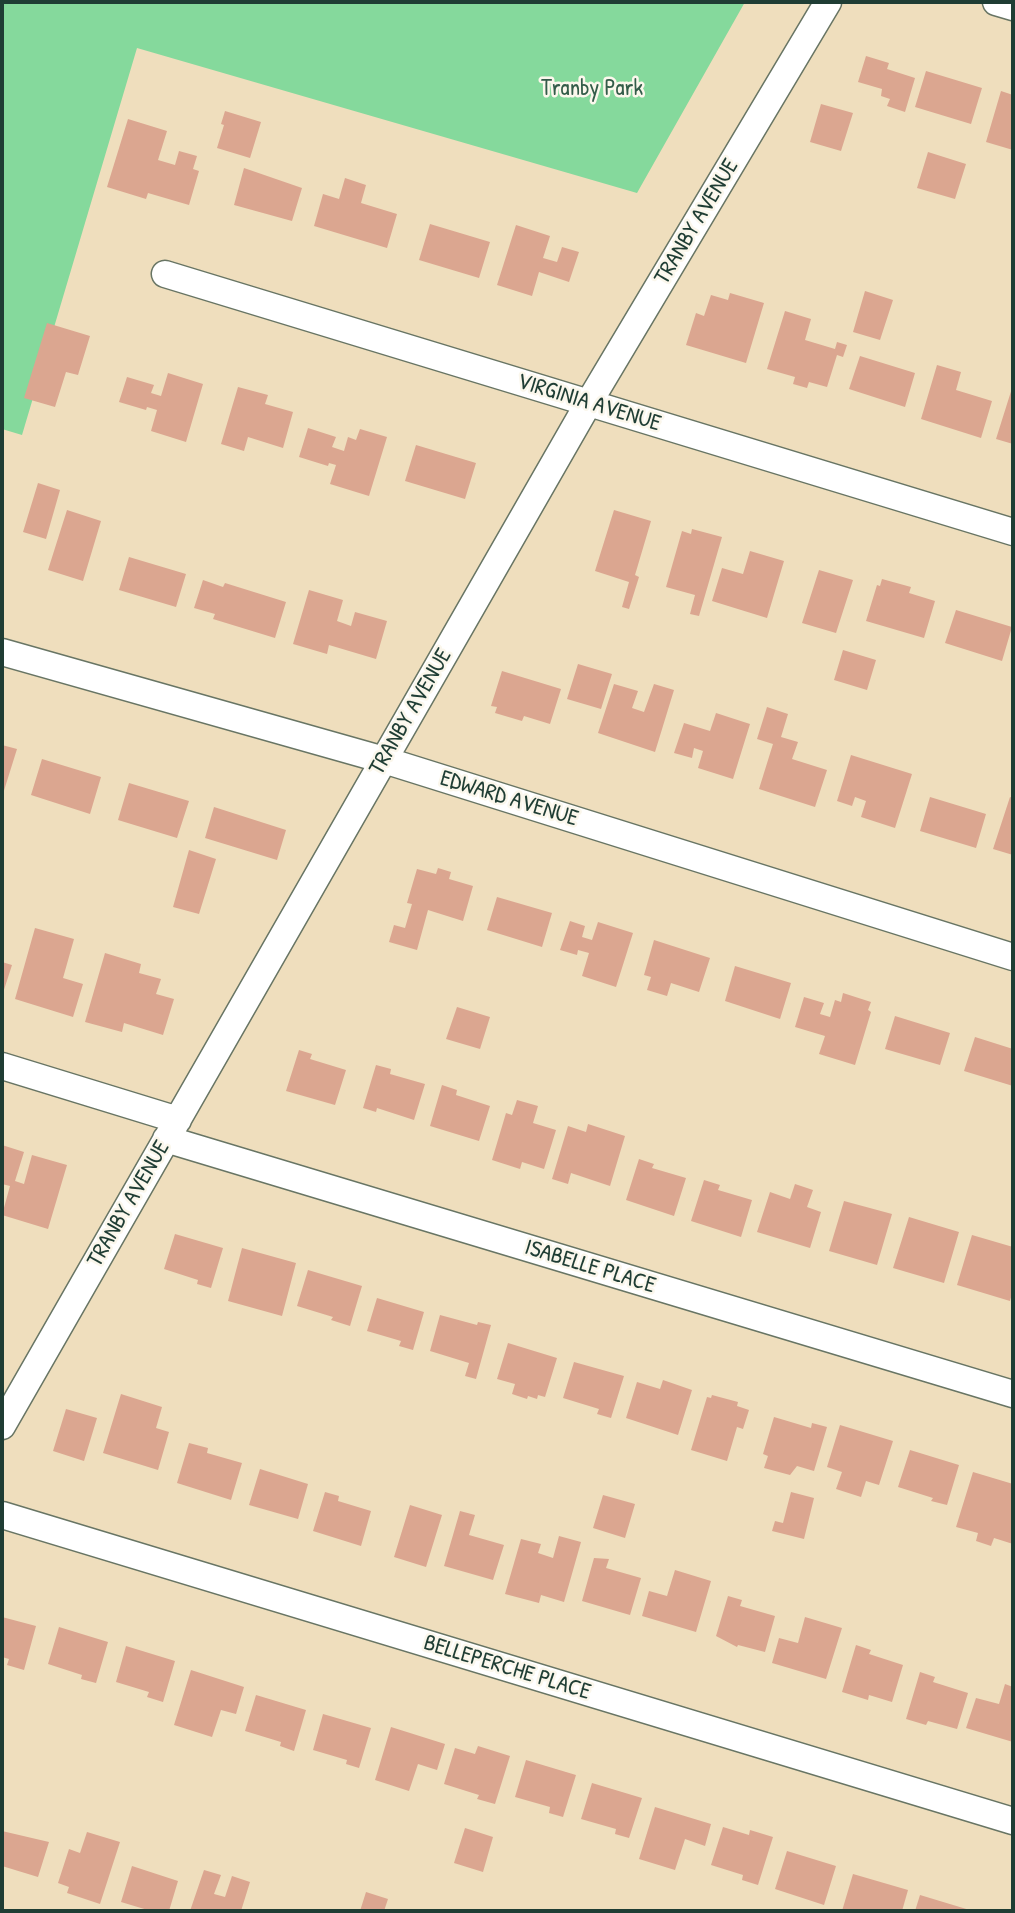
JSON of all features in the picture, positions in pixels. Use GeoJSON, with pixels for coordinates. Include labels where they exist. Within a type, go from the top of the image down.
{"type":"FeatureCollection","features":[{"type":"Feature","properties":{"kind":"street","name":"TRANBY AVENUE"},"geometry":{"type":"LineString","coordinates":[[2,1426],[588,404],[828,2]]}},
{"type":"Feature","properties":{"kind":"street"},"geometry":{"type":"LineString","coordinates":[[996,2],[1013,7]]}},
{"type":"Feature","properties":{"kind":"street","name":"VIRGINIA AVENUE"},"geometry":{"type":"LineString","coordinates":[[166,274],[1013,532]]}},
{"type":"Feature","properties":{"kind":"street","name":"EDWARD AVENUE"},"geometry":{"type":"LineString","coordinates":[[2,652],[384,760],[1013,957]]}},
{"type":"Feature","properties":{"kind":"street","name":"ISABELLE PLACE"},"geometry":{"type":"LineString","coordinates":[[2,1066],[172,1130],[1013,1394]]}},
{"type":"Feature","properties":{"kind":"street","name":"BELLEPERCHE PLACE"},"geometry":{"type":"LineString","coordinates":[[2,1515],[1013,1821]]}},
{"type":"Feature","properties":{"kind":"green space","name":"Tranby Park"},"geometry":{"type":"Polygon","coordinates":[[[2,2],[745,2],[637,193],[137,48],[22,435],[2,429],[2,2]]]}},
{"type":"Feature","properties":{"kind":"building"},"geometry":{"type":"Polygon","coordinates":[[[866,56],[889,63],[887,69],[915,78],[905,112],[887,106],[890,99],[881,96],[882,89],[858,82],[866,56]]]}},
{"type":"Feature","properties":{"kind":"building"},"geometry":{"type":"Polygon","coordinates":[[[926,71],[982,88],[971,124],[915,107],[926,71]]]}},
{"type":"Feature","properties":{"kind":"building"},"geometry":{"type":"Polygon","coordinates":[[[1001,91],[1013,95],[1013,150],[986,142],[1001,91]]]}},
{"type":"Feature","properties":{"kind":"building"},"geometry":{"type":"Polygon","coordinates":[[[821,104],[853,113],[841,151],[810,142],[821,104]]]}},
{"type":"Feature","properties":{"kind":"building"},"geometry":{"type":"Polygon","coordinates":[[[225,111],[261,122],[250,158],[217,148],[225,111]]]}},
{"type":"Feature","properties":{"kind":"building"},"geometry":{"type":"Polygon","coordinates":[[[128,119],[167,131],[158,160],[175,165],[179,151],[197,156],[193,169],[199,171],[189,205],[148,193],[146,199],[107,187],[128,119]]]}},
{"type":"Feature","properties":{"kind":"building"},"geometry":{"type":"Polygon","coordinates":[[[928,152],[966,164],[955,199],[917,188],[928,152]]]}},
{"type":"Feature","properties":{"kind":"building"},"geometry":{"type":"Polygon","coordinates":[[[244,168],[302,188],[292,221],[234,205],[244,168]]]}},
{"type":"Feature","properties":{"kind":"building"},"geometry":{"type":"Polygon","coordinates":[[[345,178],[366,185],[361,203],[397,214],[387,248],[314,226],[323,194],[339,199],[345,178]]]}},
{"type":"Feature","properties":{"kind":"building"},"geometry":{"type":"Polygon","coordinates":[[[430,224],[490,242],[479,278],[419,260],[430,224]]]}},
{"type":"Feature","properties":{"kind":"building"},"geometry":{"type":"Polygon","coordinates":[[[516,225],[550,236],[543,258],[557,262],[562,247],[579,252],[569,282],[539,272],[532,296],[497,285],[516,225]]]}},
{"type":"Feature","properties":{"kind":"building"},"geometry":{"type":"Polygon","coordinates":[[[865,291],[893,300],[880,340],[853,332],[865,291]]]}},
{"type":"Feature","properties":{"kind":"building"},"geometry":{"type":"Polygon","coordinates":[[[730,293],[764,303],[746,363],[686,345],[696,313],[704,316],[711,295],[728,300],[730,293]]]}},
{"type":"Feature","properties":{"kind":"building"},"geometry":{"type":"Polygon","coordinates":[[[785,311],[811,319],[805,340],[835,349],[837,342],[847,345],[843,357],[837,355],[827,387],[809,382],[807,388],[793,384],[795,377],[767,369],[785,311]]]}},
{"type":"Feature","properties":{"kind":"building"},"geometry":{"type":"Polygon","coordinates":[[[47,323],[90,336],[78,375],[66,372],[55,407],[24,398],[47,323]]]}},
{"type":"Feature","properties":{"kind":"building"},"geometry":{"type":"Polygon","coordinates":[[[860,356],[915,373],[905,407],[849,389],[860,356]]]}},
{"type":"Feature","properties":{"kind":"building"},"geometry":{"type":"Polygon","coordinates":[[[937,365],[961,372],[956,390],[992,401],[981,438],[921,419],[937,365]]]}},
{"type":"Feature","properties":{"kind":"building"},"geometry":{"type":"Polygon","coordinates":[[[168,373],[203,384],[186,442],[151,431],[157,410],[147,407],[146,410],[119,402],[127,377],[154,385],[151,393],[161,396],[168,373]]]}},
{"type":"Feature","properties":{"kind":"building"},"geometry":{"type":"Polygon","coordinates":[[[1013,385],[1013,444],[996,439],[1013,385]]]}},
{"type":"Feature","properties":{"kind":"building"},"geometry":{"type":"Polygon","coordinates":[[[238,387],[268,395],[265,404],[293,412],[283,448],[248,437],[244,451],[221,444],[238,387]]]}},
{"type":"Feature","properties":{"kind":"building"},"geometry":{"type":"Polygon","coordinates":[[[308,428],[336,437],[332,447],[344,451],[348,437],[356,440],[360,429],[387,437],[369,496],[330,484],[336,465],[329,463],[328,466],[299,457],[308,428]]]}},
{"type":"Feature","properties":{"kind":"building"},"geometry":{"type":"Polygon","coordinates":[[[416,445],[476,463],[465,499],[405,481],[416,445]]]}},
{"type":"Feature","properties":{"kind":"building"},"geometry":{"type":"Polygon","coordinates":[[[38,483],[60,490],[46,539],[23,532],[38,483]]]}},
{"type":"Feature","properties":{"kind":"building"},"geometry":{"type":"Polygon","coordinates":[[[67,510],[101,521],[83,581],[48,570],[67,510]]]}},
{"type":"Feature","properties":{"kind":"building"},"geometry":{"type":"Polygon","coordinates":[[[614,510],[651,521],[635,575],[639,577],[629,609],[622,607],[629,582],[595,571],[614,510]]]}},
{"type":"Feature","properties":{"kind":"building"},"geometry":{"type":"Polygon","coordinates":[[[692,529],[722,537],[699,616],[690,614],[695,595],[666,587],[682,531],[691,534],[692,529]]]}},
{"type":"Feature","properties":{"kind":"building"},"geometry":{"type":"Polygon","coordinates":[[[750,551],[784,561],[767,618],[712,601],[722,568],[743,574],[750,551]]]}},
{"type":"Feature","properties":{"kind":"building"},"geometry":{"type":"Polygon","coordinates":[[[129,557],[186,574],[176,607],[119,590],[129,557]]]}},
{"type":"Feature","properties":{"kind":"building"},"geometry":{"type":"Polygon","coordinates":[[[819,570],[853,580],[836,633],[802,623],[819,570]]]}},
{"type":"Feature","properties":{"kind":"building"},"geometry":{"type":"Polygon","coordinates":[[[882,579],[911,587],[909,593],[935,601],[924,638],[866,621],[877,585],[880,586],[882,579]]]}},
{"type":"Feature","properties":{"kind":"building"},"geometry":{"type":"Polygon","coordinates":[[[203,580],[223,587],[225,583],[286,602],[275,638],[213,619],[215,614],[194,608],[203,580]]]}},
{"type":"Feature","properties":{"kind":"building"},"geometry":{"type":"Polygon","coordinates":[[[309,590],[343,600],[337,621],[351,626],[355,612],[387,621],[376,659],[329,645],[327,654],[293,644],[309,590]]]}},
{"type":"Feature","properties":{"kind":"building"},"geometry":{"type":"Polygon","coordinates":[[[956,610],[1012,627],[1002,661],[945,643],[956,610]]]}},
{"type":"Feature","properties":{"kind":"building"},"geometry":{"type":"Polygon","coordinates":[[[843,650],[876,660],[867,690],[834,680],[843,650]]]}},
{"type":"Feature","properties":{"kind":"building"},"geometry":{"type":"Polygon","coordinates":[[[578,664],[612,674],[601,709],[567,699],[578,664]]]}},
{"type":"Feature","properties":{"kind":"building"},"geometry":{"type":"Polygon","coordinates":[[[502,671],[561,689],[550,724],[524,716],[522,721],[495,713],[497,707],[491,706],[502,671]]]}},
{"type":"Feature","properties":{"kind":"building"},"geometry":{"type":"Polygon","coordinates":[[[614,684],[638,691],[632,708],[644,712],[654,684],[674,690],[655,752],[598,733],[614,684]]]}},
{"type":"Feature","properties":{"kind":"building"},"geometry":{"type":"Polygon","coordinates":[[[767,707],[788,714],[781,737],[798,742],[792,759],[827,770],[815,807],[759,789],[773,744],[757,739],[767,707]]]}},
{"type":"Feature","properties":{"kind":"building"},"geometry":{"type":"Polygon","coordinates":[[[716,713],[750,724],[733,779],[698,768],[703,751],[694,748],[692,758],[674,753],[684,723],[710,731],[716,713]]]}},
{"type":"Feature","properties":{"kind":"building"},"geometry":{"type":"Polygon","coordinates":[[[2,745],[17,749],[2,797],[2,745]]]}},
{"type":"Feature","properties":{"kind":"building"},"geometry":{"type":"Polygon","coordinates":[[[851,755],[912,774],[895,828],[861,817],[866,801],[855,797],[852,806],[837,801],[851,755]]]}},
{"type":"Feature","properties":{"kind":"building"},"geometry":{"type":"Polygon","coordinates":[[[42,759],[101,777],[90,814],[31,795],[42,759]]]}},
{"type":"Feature","properties":{"kind":"building"},"geometry":{"type":"Polygon","coordinates":[[[129,783],[189,801],[177,838],[118,820],[129,783]]]}},
{"type":"Feature","properties":{"kind":"building"},"geometry":{"type":"Polygon","coordinates":[[[930,797],[986,814],[976,848],[920,831],[930,797]]]}},
{"type":"Feature","properties":{"kind":"building"},"geometry":{"type":"Polygon","coordinates":[[[1010,797],[1013,798],[1013,855],[993,849],[1010,797]]]}},
{"type":"Feature","properties":{"kind":"building"},"geometry":{"type":"Polygon","coordinates":[[[214,807],[286,830],[277,860],[205,838],[214,807]]]}},
{"type":"Feature","properties":{"kind":"building"},"geometry":{"type":"Polygon","coordinates":[[[189,850],[216,859],[199,914],[173,907],[189,850]]]}},
{"type":"Feature","properties":{"kind":"building"},"geometry":{"type":"Polygon","coordinates":[[[438,868],[451,872],[449,879],[473,886],[463,921],[428,910],[417,950],[389,942],[394,925],[405,928],[412,904],[407,903],[417,869],[436,874],[438,868]]]}},
{"type":"Feature","properties":{"kind":"building"},"geometry":{"type":"Polygon","coordinates":[[[497,897],[552,913],[542,947],[487,930],[497,897]]]}},
{"type":"Feature","properties":{"kind":"building"},"geometry":{"type":"Polygon","coordinates":[[[570,921],[585,926],[582,937],[592,940],[598,922],[633,933],[616,987],[582,976],[589,953],[578,950],[577,955],[560,950],[570,921]]]}},
{"type":"Feature","properties":{"kind":"building"},"geometry":{"type":"Polygon","coordinates":[[[35,928],[74,939],[63,978],[83,984],[73,1017],[15,999],[35,928]]]}},
{"type":"Feature","properties":{"kind":"building"},"geometry":{"type":"Polygon","coordinates":[[[654,940],[710,958],[699,992],[671,983],[667,996],[647,990],[651,977],[644,975],[654,940]]]}},
{"type":"Feature","properties":{"kind":"building"},"geometry":{"type":"Polygon","coordinates":[[[105,953],[141,964],[139,973],[161,979],[156,994],[174,999],[163,1035],[124,1023],[122,1032],[85,1022],[105,953]]]}},
{"type":"Feature","properties":{"kind":"building"},"geometry":{"type":"Polygon","coordinates":[[[2,962],[12,965],[2,996],[2,962]]]}},
{"type":"Feature","properties":{"kind":"building"},"geometry":{"type":"Polygon","coordinates":[[[735,966],[791,983],[780,1019],[725,1001],[735,966]]]}},
{"type":"Feature","properties":{"kind":"building"},"geometry":{"type":"Polygon","coordinates":[[[843,993],[871,1002],[868,1010],[871,1012],[855,1065],[819,1054],[825,1036],[795,1027],[804,997],[824,1003],[820,1014],[830,1017],[835,1000],[841,1002],[843,993]]]}},
{"type":"Feature","properties":{"kind":"building"},"geometry":{"type":"Polygon","coordinates":[[[457,1007],[490,1017],[480,1049],[446,1039],[457,1007]]]}},
{"type":"Feature","properties":{"kind":"building"},"geometry":{"type":"Polygon","coordinates":[[[895,1016],[950,1033],[940,1065],[885,1049],[895,1016]]]}},
{"type":"Feature","properties":{"kind":"building"},"geometry":{"type":"Polygon","coordinates":[[[975,1037],[1013,1049],[1013,1086],[964,1071],[975,1037]]]}},
{"type":"Feature","properties":{"kind":"building"},"geometry":{"type":"Polygon","coordinates":[[[299,1050],[312,1054],[310,1059],[346,1070],[335,1105],[286,1091],[299,1050]]]}},
{"type":"Feature","properties":{"kind":"building"},"geometry":{"type":"Polygon","coordinates":[[[376,1065],[391,1069],[390,1074],[425,1084],[414,1120],[377,1108],[376,1112],[363,1108],[376,1065]]]}},
{"type":"Feature","properties":{"kind":"building"},"geometry":{"type":"Polygon","coordinates":[[[442,1085],[457,1090],[456,1095],[490,1106],[479,1141],[430,1126],[442,1085]]]}},
{"type":"Feature","properties":{"kind":"building"},"geometry":{"type":"Polygon","coordinates":[[[517,1100],[538,1106],[533,1123],[556,1130],[544,1169],[522,1162],[520,1169],[492,1160],[506,1113],[512,1115],[517,1100]]]}},
{"type":"Feature","properties":{"kind":"building"},"geometry":{"type":"Polygon","coordinates":[[[588,1124],[625,1136],[610,1186],[571,1173],[568,1184],[552,1179],[568,1126],[586,1132],[588,1124]]]}},
{"type":"Feature","properties":{"kind":"building"},"geometry":{"type":"Polygon","coordinates":[[[2,1145],[24,1152],[15,1181],[24,1184],[32,1155],[67,1165],[48,1229],[2,1215],[10,1186],[2,1184],[2,1145]]]}},
{"type":"Feature","properties":{"kind":"building"},"geometry":{"type":"Polygon","coordinates":[[[639,1159],[654,1164],[652,1168],[686,1178],[674,1216],[626,1200],[639,1159]]]}},
{"type":"Feature","properties":{"kind":"building"},"geometry":{"type":"Polygon","coordinates":[[[704,1180],[720,1185],[718,1190],[752,1200],[741,1237],[691,1221],[704,1180]]]}},
{"type":"Feature","properties":{"kind":"building"},"geometry":{"type":"Polygon","coordinates":[[[795,1184],[813,1190],[807,1207],[821,1212],[810,1248],[757,1232],[770,1192],[790,1199],[795,1184]]]}},
{"type":"Feature","properties":{"kind":"building"},"geometry":{"type":"Polygon","coordinates":[[[844,1201],[892,1214],[877,1265],[829,1251],[844,1201]]]}},
{"type":"Feature","properties":{"kind":"building"},"geometry":{"type":"Polygon","coordinates":[[[909,1217],[959,1232],[944,1283],[893,1268],[909,1217]]]}},
{"type":"Feature","properties":{"kind":"building"},"geometry":{"type":"Polygon","coordinates":[[[175,1234],[223,1248],[211,1288],[197,1284],[198,1280],[164,1269],[175,1234]]]}},
{"type":"Feature","properties":{"kind":"building"},"geometry":{"type":"Polygon","coordinates":[[[972,1235],[1013,1247],[1013,1290],[1010,1301],[957,1285],[972,1235]]]}},
{"type":"Feature","properties":{"kind":"building"},"geometry":{"type":"Polygon","coordinates":[[[242,1248],[296,1263],[282,1316],[228,1301],[242,1248]]]}},
{"type":"Feature","properties":{"kind":"building"},"geometry":{"type":"Polygon","coordinates":[[[308,1270],[362,1286],[350,1326],[331,1320],[333,1317],[297,1306],[308,1270]]]}},
{"type":"Feature","properties":{"kind":"building"},"geometry":{"type":"Polygon","coordinates":[[[377,1298],[424,1312],[413,1350],[399,1346],[401,1341],[367,1331],[377,1298]]]}},
{"type":"Feature","properties":{"kind":"building"},"geometry":{"type":"Polygon","coordinates":[[[440,1315],[477,1325],[478,1322],[491,1325],[476,1379],[465,1376],[469,1363],[430,1351],[440,1315]]]}},
{"type":"Feature","properties":{"kind":"building"},"geometry":{"type":"Polygon","coordinates":[[[508,1343],[557,1358],[545,1397],[538,1395],[537,1399],[528,1396],[527,1399],[512,1394],[515,1384],[497,1379],[508,1343]]]}},
{"type":"Feature","properties":{"kind":"building"},"geometry":{"type":"Polygon","coordinates":[[[574,1362],[624,1376],[611,1418],[597,1414],[599,1409],[563,1398],[574,1362]]]}},
{"type":"Feature","properties":{"kind":"building"},"geometry":{"type":"Polygon","coordinates":[[[663,1380],[692,1390],[678,1435],[626,1418],[637,1382],[660,1389],[663,1380]]]}},
{"type":"Feature","properties":{"kind":"building"},"geometry":{"type":"Polygon","coordinates":[[[121,1394],[162,1407],[156,1428],[169,1432],[158,1470],[103,1453],[121,1394]]]}},
{"type":"Feature","properties":{"kind":"building"},"geometry":{"type":"Polygon","coordinates":[[[712,1395],[738,1402],[737,1406],[749,1410],[743,1429],[737,1427],[727,1461],[691,1450],[707,1397],[711,1398],[712,1395]]]}},
{"type":"Feature","properties":{"kind":"building"},"geometry":{"type":"Polygon","coordinates":[[[66,1409],[97,1418],[84,1461],[53,1451],[66,1409]]]}},
{"type":"Feature","properties":{"kind":"building"},"geometry":{"type":"Polygon","coordinates":[[[774,1417],[811,1428],[812,1423],[827,1427],[814,1471],[797,1466],[790,1475],[764,1468],[768,1456],[763,1454],[774,1417]]]}},
{"type":"Feature","properties":{"kind":"building"},"geometry":{"type":"Polygon","coordinates":[[[840,1425],[893,1441],[879,1485],[866,1481],[861,1497],[836,1489],[842,1472],[827,1467],[840,1425]]]}},
{"type":"Feature","properties":{"kind":"building"},"geometry":{"type":"Polygon","coordinates":[[[189,1443],[208,1448],[207,1453],[242,1463],[231,1500],[177,1483],[189,1443]]]}},
{"type":"Feature","properties":{"kind":"building"},"geometry":{"type":"Polygon","coordinates":[[[910,1450],[959,1465],[947,1505],[898,1487],[910,1450]]]}},
{"type":"Feature","properties":{"kind":"building"},"geometry":{"type":"Polygon","coordinates":[[[260,1469],[308,1484],[298,1519],[249,1505],[260,1469]]]}},
{"type":"Feature","properties":{"kind":"building"},"geometry":{"type":"Polygon","coordinates":[[[973,1472],[1013,1484],[1013,1544],[994,1538],[991,1546],[976,1541],[978,1533],[956,1527],[973,1472]]]}},
{"type":"Feature","properties":{"kind":"building"},"geometry":{"type":"Polygon","coordinates":[[[325,1492],[339,1496],[338,1501],[371,1511],[361,1546],[313,1531],[325,1492]]]}},
{"type":"Feature","properties":{"kind":"building"},"geometry":{"type":"Polygon","coordinates":[[[791,1492],[814,1498],[804,1539],[772,1531],[775,1521],[783,1523],[791,1492]]]}},
{"type":"Feature","properties":{"kind":"building"},"geometry":{"type":"Polygon","coordinates":[[[603,1495],[635,1504],[625,1538],[593,1528],[603,1495]]]}},
{"type":"Feature","properties":{"kind":"building"},"geometry":{"type":"Polygon","coordinates":[[[410,1505],[442,1515],[426,1567],[394,1557],[410,1505]]]}},
{"type":"Feature","properties":{"kind":"building"},"geometry":{"type":"Polygon","coordinates":[[[460,1511],[475,1515],[469,1535],[504,1545],[493,1580],[444,1566],[460,1511]]]}},
{"type":"Feature","properties":{"kind":"building"},"geometry":{"type":"Polygon","coordinates":[[[559,1536],[581,1542],[564,1602],[541,1595],[539,1603],[505,1594],[521,1539],[541,1544],[538,1553],[553,1558],[559,1536]]]}},
{"type":"Feature","properties":{"kind":"building"},"geometry":{"type":"Polygon","coordinates":[[[594,1558],[609,1559],[606,1568],[641,1578],[630,1615],[582,1601],[594,1558]]]}},
{"type":"Feature","properties":{"kind":"building"},"geometry":{"type":"Polygon","coordinates":[[[675,1570],[711,1581],[696,1632],[642,1616],[649,1591],[667,1596],[675,1570]]]}},
{"type":"Feature","properties":{"kind":"building"},"geometry":{"type":"Polygon","coordinates":[[[728,1596],[742,1600],[740,1606],[775,1616],[765,1652],[738,1645],[737,1647],[716,1636],[728,1596]]]}},
{"type":"Feature","properties":{"kind":"building"},"geometry":{"type":"Polygon","coordinates":[[[2,1617],[36,1626],[24,1670],[7,1665],[9,1659],[2,1657],[2,1617]]]}},
{"type":"Feature","properties":{"kind":"building"},"geometry":{"type":"Polygon","coordinates":[[[805,1617],[842,1628],[826,1679],[772,1663],[779,1638],[798,1643],[805,1617]]]}},
{"type":"Feature","properties":{"kind":"building"},"geometry":{"type":"Polygon","coordinates":[[[59,1627],[108,1642],[96,1683],[81,1679],[82,1675],[48,1664],[59,1627]]]}},
{"type":"Feature","properties":{"kind":"building"},"geometry":{"type":"Polygon","coordinates":[[[856,1645],[871,1650],[869,1654],[903,1665],[892,1702],[869,1695],[868,1700],[842,1692],[856,1645]]]}},
{"type":"Feature","properties":{"kind":"building"},"geometry":{"type":"Polygon","coordinates":[[[126,1646],[175,1661],[163,1702],[147,1697],[149,1692],[116,1682],[126,1646]]]}},
{"type":"Feature","properties":{"kind":"building"},"geometry":{"type":"Polygon","coordinates":[[[191,1670],[244,1687],[236,1714],[221,1710],[212,1737],[174,1725],[191,1670]]]}},
{"type":"Feature","properties":{"kind":"building"},"geometry":{"type":"Polygon","coordinates":[[[920,1672],[935,1677],[933,1682],[968,1693],[957,1729],[928,1721],[926,1725],[906,1719],[920,1672]]]}},
{"type":"Feature","properties":{"kind":"building"},"geometry":{"type":"Polygon","coordinates":[[[1005,1684],[1013,1687],[1013,1742],[966,1728],[976,1698],[999,1704],[1005,1684]]]}},
{"type":"Feature","properties":{"kind":"building"},"geometry":{"type":"Polygon","coordinates":[[[256,1695],[306,1710],[294,1751],[280,1746],[281,1742],[245,1731],[256,1695]]]}},
{"type":"Feature","properties":{"kind":"building"},"geometry":{"type":"Polygon","coordinates":[[[323,1714],[371,1728],[359,1768],[346,1764],[347,1760],[313,1750],[323,1714]]]}},
{"type":"Feature","properties":{"kind":"building"},"geometry":{"type":"Polygon","coordinates":[[[391,1727],[445,1744],[437,1770],[418,1764],[409,1791],[375,1780],[391,1727]]]}},
{"type":"Feature","properties":{"kind":"building"},"geometry":{"type":"Polygon","coordinates":[[[478,1746],[510,1756],[495,1804],[477,1799],[479,1795],[444,1784],[455,1748],[475,1754],[478,1746]]]}},
{"type":"Feature","properties":{"kind":"building"},"geometry":{"type":"Polygon","coordinates":[[[526,1760],[576,1775],[563,1817],[549,1813],[550,1807],[515,1797],[526,1760]]]}},
{"type":"Feature","properties":{"kind":"building"},"geometry":{"type":"Polygon","coordinates":[[[592,1783],[642,1798],[629,1838],[615,1834],[616,1829],[581,1819],[592,1783]]]}},
{"type":"Feature","properties":{"kind":"building"},"geometry":{"type":"Polygon","coordinates":[[[655,1807],[711,1824],[705,1846],[685,1839],[675,1870],[639,1859],[655,1807]]]}},
{"type":"Feature","properties":{"kind":"building"},"geometry":{"type":"Polygon","coordinates":[[[723,1827],[749,1835],[750,1830],[773,1837],[758,1885],[742,1880],[743,1875],[711,1865],[723,1827]]]}},
{"type":"Feature","properties":{"kind":"building"},"geometry":{"type":"Polygon","coordinates":[[[465,1828],[493,1837],[483,1872],[454,1863],[465,1828]]]}},
{"type":"Feature","properties":{"kind":"building"},"geometry":{"type":"Polygon","coordinates":[[[2,1831],[49,1842],[38,1877],[2,1866],[2,1831]]]}},
{"type":"Feature","properties":{"kind":"building"},"geometry":{"type":"Polygon","coordinates":[[[87,1832],[120,1842],[100,1904],[67,1893],[69,1887],[58,1883],[69,1849],[80,1853],[87,1832]]]}},
{"type":"Feature","properties":{"kind":"building"},"geometry":{"type":"Polygon","coordinates":[[[787,1851],[836,1866],[824,1905],[775,1889],[787,1851]]]}},
{"type":"Feature","properties":{"kind":"building"},"geometry":{"type":"Polygon","coordinates":[[[132,1866],[178,1881],[169,1911],[151,1911],[121,1902],[132,1866]]]}},
{"type":"Feature","properties":{"kind":"building"},"geometry":{"type":"Polygon","coordinates":[[[204,1870],[221,1875],[214,1894],[225,1897],[232,1876],[250,1882],[241,1911],[190,1911],[204,1870]]]}},
{"type":"Feature","properties":{"kind":"building"},"geometry":{"type":"Polygon","coordinates":[[[853,1874],[908,1890],[902,1911],[842,1911],[853,1874]]]}},
{"type":"Feature","properties":{"kind":"building"},"geometry":{"type":"Polygon","coordinates":[[[366,1892],[388,1899],[384,1911],[360,1911],[366,1892]]]}},
{"type":"Feature","properties":{"kind":"building"},"geometry":{"type":"Polygon","coordinates":[[[920,1895],[973,1911],[915,1911],[920,1895]]]}}]}
